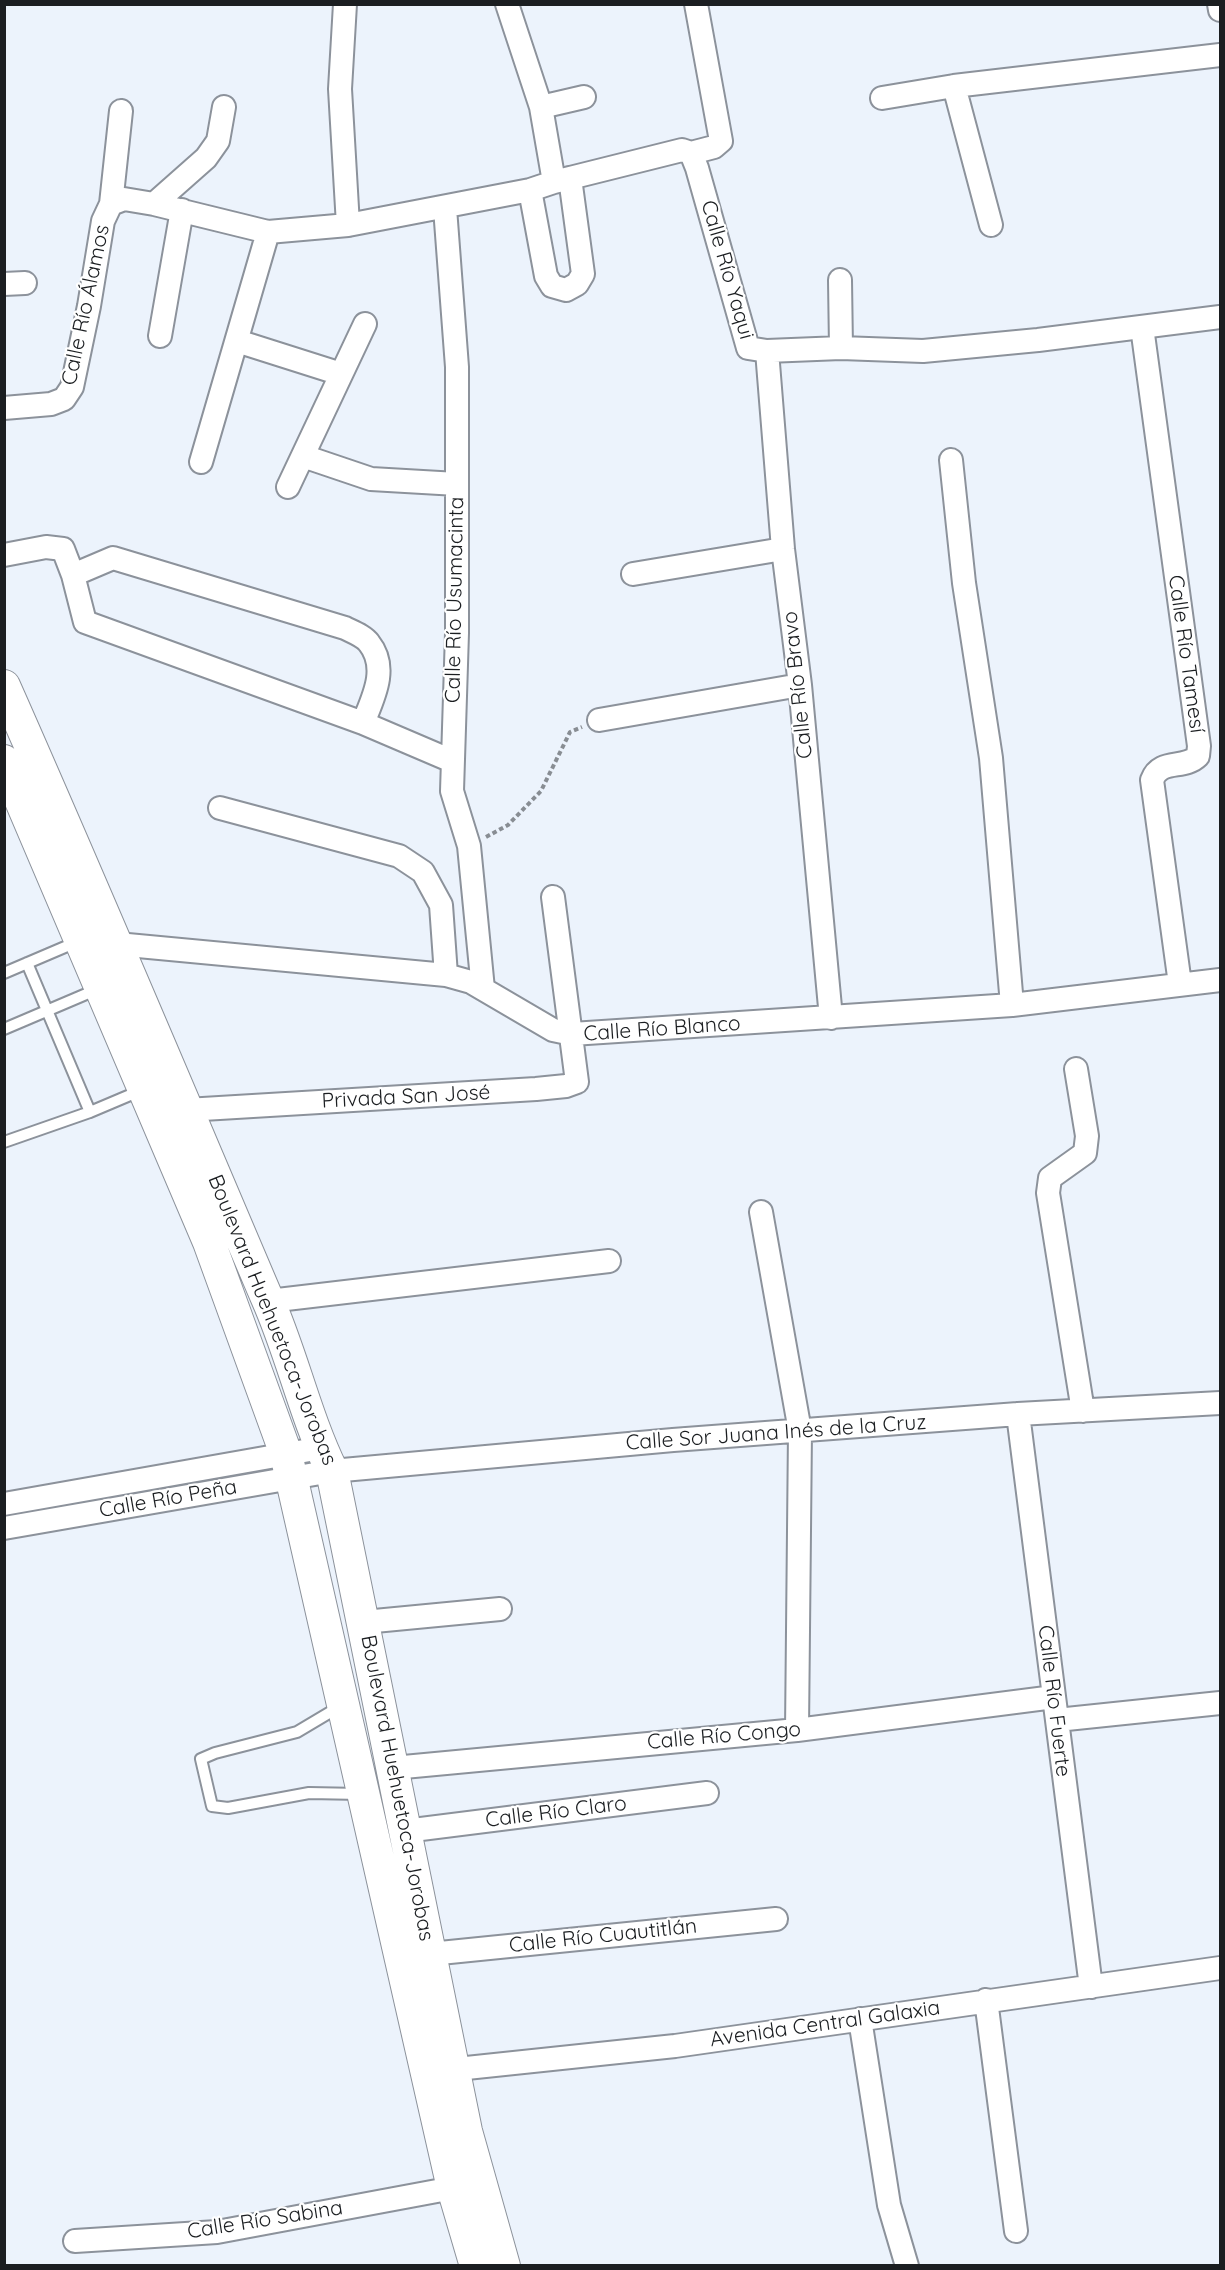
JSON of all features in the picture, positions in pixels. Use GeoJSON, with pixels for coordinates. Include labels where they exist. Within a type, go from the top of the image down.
{"type":"FeatureCollection","features":[{"type":"Feature","properties":{"kind":"main road","name":"Boulevard Huehuetoca-Jorobas"},"geometry":{"type":"LineString","coordinates":[[4,686],[269,1301],[326,1460],[364,1622],[430,1954],[453,2188],[476,2265]]}},
{"type":"Feature","properties":{"kind":"main road","name":"Boulevard Huehuetoca-Jorobas"},"geometry":{"type":"LineString","coordinates":[[4,761],[11,795],[80,940],[209,1242],[289,1466],[362,1794],[441,2070],[466,2131],[504,2265]]}},
{"type":"Feature","properties":{"kind":"street"},"geometry":{"type":"LineString","coordinates":[[345,4],[340,89],[348,225]]}},
{"type":"Feature","properties":{"kind":"street"},"geometry":{"type":"LineString","coordinates":[[507,4],[562,180],[583,274],[577,284],[566,290],[552,286],[546,276],[530,190]]}},
{"type":"Feature","properties":{"kind":"street"},"geometry":{"type":"LineString","coordinates":[[201,462],[268,232],[348,225],[446,208],[530,190],[682,150],[691,153],[714,147],[721,141],[696,4]]}},
{"type":"Feature","properties":{"kind":"street"},"geometry":{"type":"LineString","coordinates":[[1219,4],[1221,10]]}},
{"type":"Feature","properties":{"kind":"street"},"geometry":{"type":"LineString","coordinates":[[882,98],[954,86],[1221,55]]}},
{"type":"Feature","properties":{"kind":"street"},"geometry":{"type":"LineString","coordinates":[[954,86],[991,225]]}},
{"type":"Feature","properties":{"kind":"street"},"geometry":{"type":"LineString","coordinates":[[541,107],[584,97]]}},
{"type":"Feature","properties":{"kind":"street"},"geometry":{"type":"LineString","coordinates":[[154,204],[206,158],[218,141],[224,107]]}},
{"type":"Feature","properties":{"kind":"street"},"geometry":{"type":"LineString","coordinates":[[111,204],[121,111]]}},
{"type":"Feature","properties":{"kind":"street","name":"Calle Río Yaqui"},"geometry":{"type":"LineString","coordinates":[[691,153],[748,348],[767,351],[842,348],[922,351],[1038,340],[1221,317]]}},
{"type":"Feature","properties":{"kind":"street","name":"Calle Río Álamos"},"geometry":{"type":"LineString","coordinates":[[4,408],[51,404],[64,399],[72,387],[89,306],[103,221],[111,204],[124,199],[154,204],[268,232]]}},
{"type":"Feature","properties":{"kind":"street","name":"Calle Río Usumacinta"},"geometry":{"type":"LineString","coordinates":[[446,208],[457,367],[457,633],[452,791],[469,846],[483,989]]}},
{"type":"Feature","properties":{"kind":"street"},"geometry":{"type":"LineString","coordinates":[[160,336],[182,210]]}},
{"type":"Feature","properties":{"kind":"street"},"geometry":{"type":"LineString","coordinates":[[840,280],[842,348]]}},
{"type":"Feature","properties":{"kind":"street"},"geometry":{"type":"LineString","coordinates":[[288,487],[364,324]]}},
{"type":"Feature","properties":{"kind":"street","name":"Calle Río Tamesí"},"geometry":{"type":"LineString","coordinates":[[1142,327],[1198,746],[1198,756],[1192,762],[1163,766],[1155,771],[1152,780],[1180,984]]}},
{"type":"Feature","properties":{"kind":"street"},"geometry":{"type":"LineString","coordinates":[[237,341],[341,374]]}},
{"type":"Feature","properties":{"kind":"street","name":"Calle Río Bravo"},"geometry":{"type":"LineString","coordinates":[[767,351],[783,549],[800,686],[831,1018]]}},
{"type":"Feature","properties":{"kind":"street"},"geometry":{"type":"LineString","coordinates":[[303,456],[371,479],[457,484]]}},
{"type":"Feature","properties":{"kind":"street"},"geometry":{"type":"LineString","coordinates":[[951,460],[964,583],[991,758],[1012,1005]]}},
{"type":"Feature","properties":{"kind":"street"},"geometry":{"type":"LineString","coordinates":[[4,555],[46,547],[63,549],[73,575],[85,622],[363,723],[452,761]]}},
{"type":"Feature","properties":{"kind":"street"},"geometry":{"type":"LineString","coordinates":[[633,574],[783,549]]}},
{"type":"Feature","properties":{"kind":"street"},"geometry":{"type":"LineString","coordinates":[[73,575],[113,558],[345,628],[368,641],[376,654],[379,682],[363,723]]}},
{"type":"Feature","properties":{"kind":"street"},"geometry":{"type":"LineString","coordinates":[[599,720],[800,686]]}},
{"type":"Feature","properties":{"kind":"street"},"geometry":{"type":"LineString","coordinates":[[220,808],[399,856],[423,872],[441,905],[446,975]]}},
{"type":"Feature","properties":{"kind":"street"},"geometry":{"type":"LineString","coordinates":[[553,897],[572,1034]]}},
{"type":"Feature","properties":{"kind":"street","name":"Calle Río Blanco"},"geometry":{"type":"LineString","coordinates":[[117,944],[446,975],[471,982],[553,1030],[572,1034],[1012,1005],[1221,980]]}},
{"type":"Feature","properties":{"kind":"street","name":"Privada San José"},"geometry":{"type":"LineString","coordinates":[[186,1110],[566,1086],[577,1082],[572,1034]]}},
{"type":"Feature","properties":{"kind":"street"},"geometry":{"type":"LineString","coordinates":[[1076,1069],[1087,1136],[1085,1153],[1050,1178],[1048,1193],[1083,1411]]}},
{"type":"Feature","properties":{"kind":"street"},"geometry":{"type":"LineString","coordinates":[[761,1212],[800,1431],[797,1730]]}},
{"type":"Feature","properties":{"kind":"street"},"geometry":{"type":"LineString","coordinates":[[269,1301],[609,1261]]}},
{"type":"Feature","properties":{"kind":"street","name":"Calle Sor Juana Inés de la Cruz"},"geometry":{"type":"LineString","coordinates":[[326,1460],[673,1440],[1018,1414],[1221,1403]]}},
{"type":"Feature","properties":{"kind":"street","name":"Calle Río Fuerte"},"geometry":{"type":"LineString","coordinates":[[1018,1414],[1091,1987]]}},
{"type":"Feature","properties":{"kind":"street","name":"Calle Río Peña"},"geometry":{"type":"LineString","coordinates":[[4,1504],[326,1460]]}},
{"type":"Feature","properties":{"kind":"street","name":"Calle Río Peña"},"geometry":{"type":"LineString","coordinates":[[4,1528],[289,1466]]}},
{"type":"Feature","properties":{"kind":"street"},"geometry":{"type":"LineString","coordinates":[[364,1622],[500,1609]]}},
{"type":"Feature","properties":{"kind":"street","name":"Calle Río Congo"},"geometry":{"type":"LineString","coordinates":[[393,1768],[797,1730],[1054,1697]]}},
{"type":"Feature","properties":{"kind":"street"},"geometry":{"type":"LineString","coordinates":[[1057,1720],[1221,1703]]}},
{"type":"Feature","properties":{"kind":"street","name":"Calle Río Claro"},"geometry":{"type":"LineString","coordinates":[[405,1831],[707,1793]]}},
{"type":"Feature","properties":{"kind":"street","name":"Calle Río Cuautitlán"},"geometry":{"type":"LineString","coordinates":[[430,1954],[776,1919]]}},
{"type":"Feature","properties":{"kind":"street","name":"Avenida Central Galaxia"},"geometry":{"type":"LineString","coordinates":[[441,2070],[675,2046],[1221,1968]]}},
{"type":"Feature","properties":{"kind":"street"},"geometry":{"type":"LineString","coordinates":[[986,2000],[1016,2231]]}},
{"type":"Feature","properties":{"kind":"street"},"geometry":{"type":"LineString","coordinates":[[860,2019],[889,2205],[907,2265]]}},
{"type":"Feature","properties":{"kind":"street","name":"Calle Río Sabina"},"geometry":{"type":"LineString","coordinates":[[75,2241],[217,2232],[453,2188]]}},
{"type":"Feature","properties":{"kind":"lane"},"geometry":{"type":"LineString","coordinates":[[4,973],[80,940]]}},
{"type":"Feature","properties":{"kind":"lane"},"geometry":{"type":"LineString","coordinates":[[27,963],[90,1112]]}},
{"type":"Feature","properties":{"kind":"lane"},"geometry":{"type":"LineString","coordinates":[[4,1029],[101,988]]}},
{"type":"Feature","properties":{"kind":"lane"},"geometry":{"type":"LineString","coordinates":[[4,1142],[90,1112],[144,1089]]}},
{"type":"Feature","properties":{"kind":"lane"},"geometry":{"type":"LineString","coordinates":[[342,1705],[297,1732],[215,1752],[201,1759],[212,1806],[228,1808],[309,1793],[362,1794]]}},
{"type":"Feature","properties":{"kind":"path"},"geometry":{"type":"LineString","coordinates":[[469,846],[508,825],[541,791],[570,732],[599,720]]}}]}
